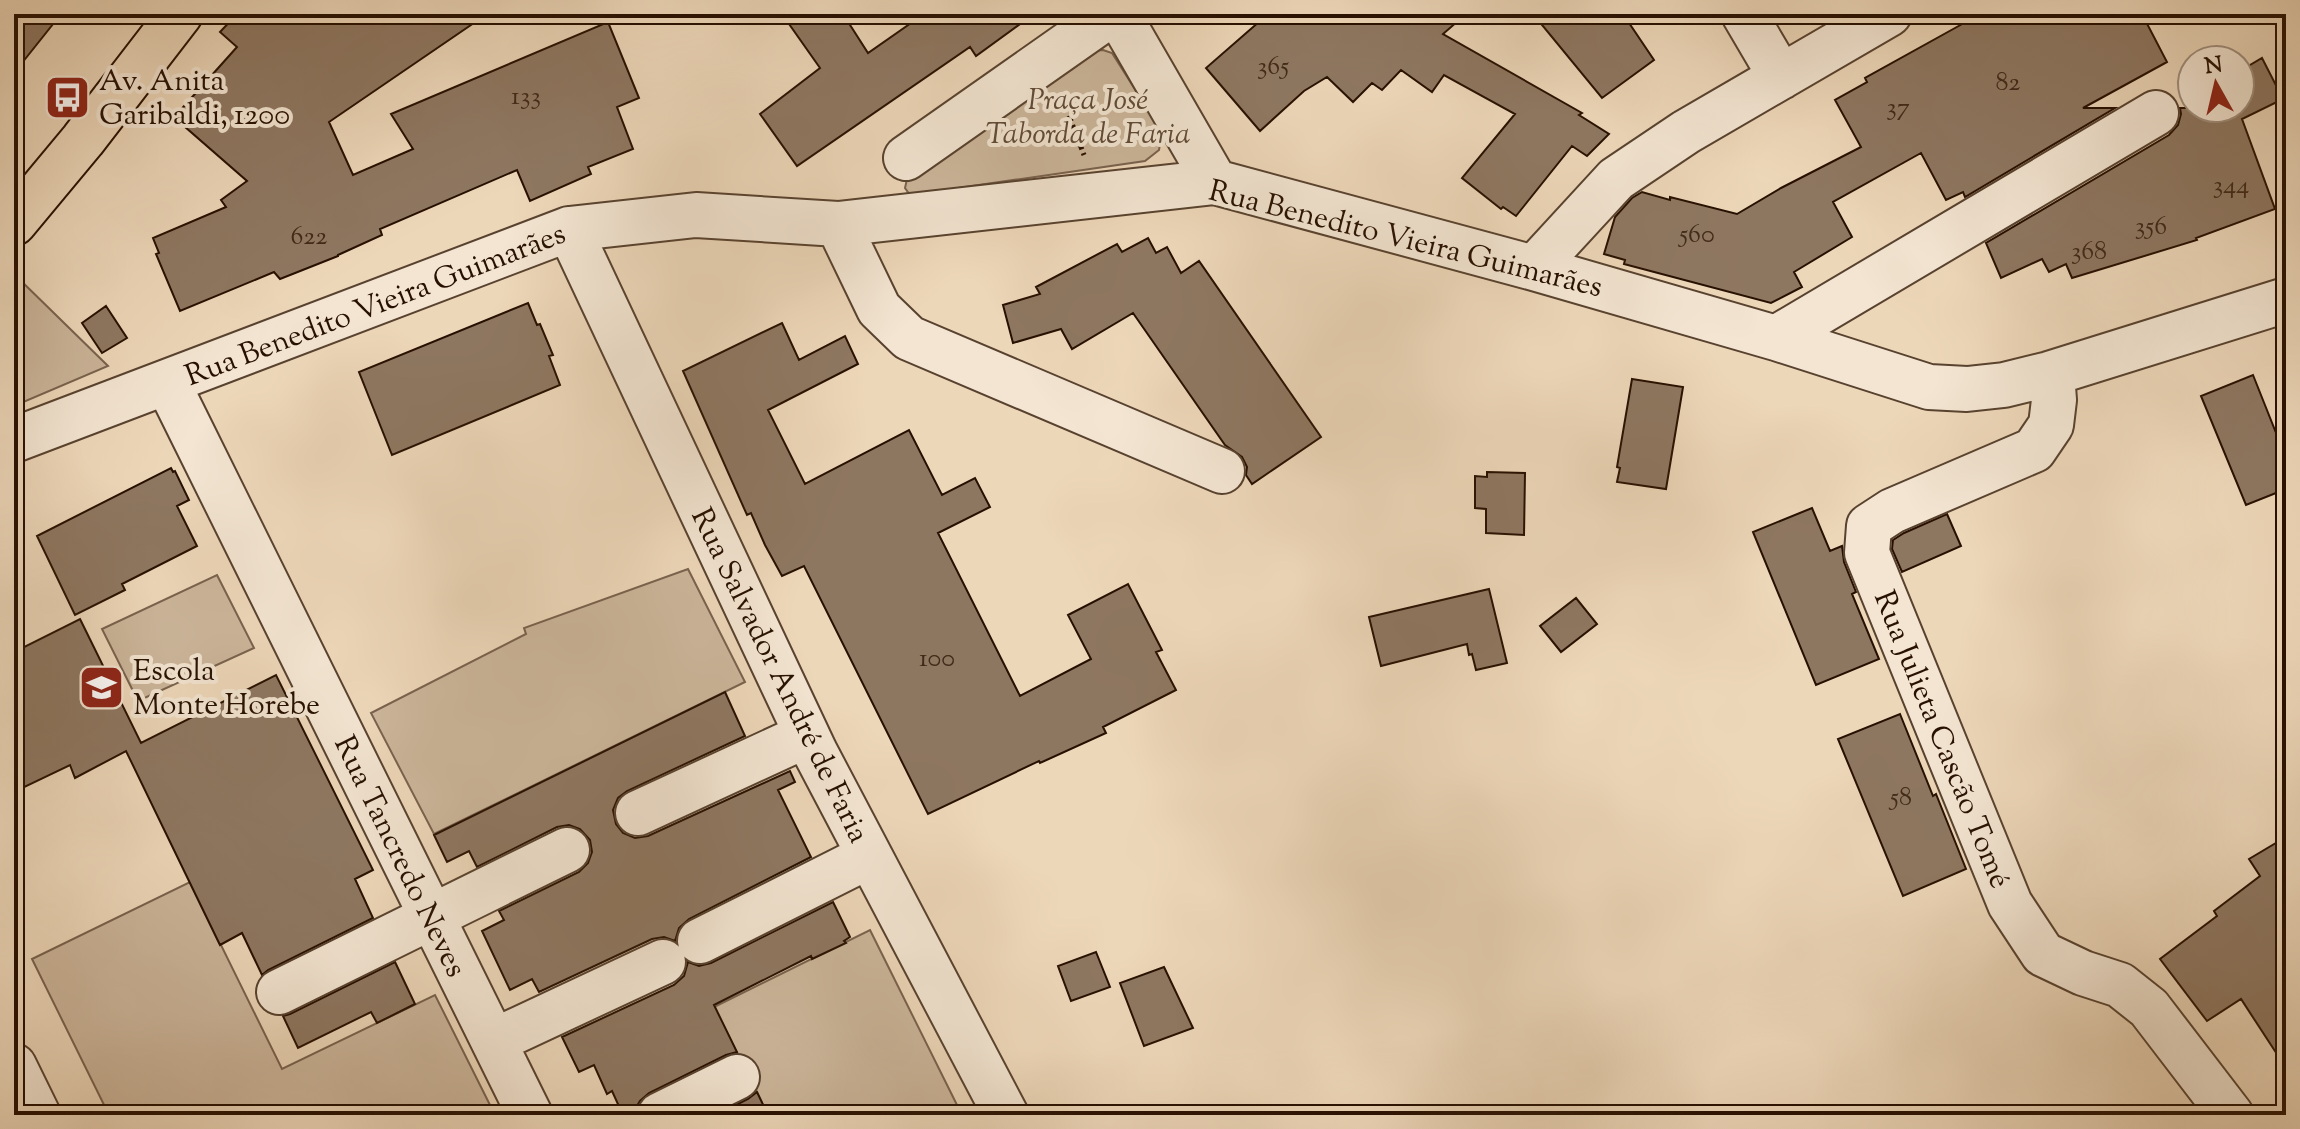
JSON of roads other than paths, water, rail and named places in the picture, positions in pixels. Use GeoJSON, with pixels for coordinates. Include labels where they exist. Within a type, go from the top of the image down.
{"type":"FeatureCollection","features":[{"type":"Feature","properties":{"kind":"main road"},"geometry":{"type":"LineString","coordinates":[[14,223],[83,140],[180,14]]}},
{"type":"Feature","properties":{"kind":"street"},"geometry":{"type":"LineString","coordinates":[[906,158],[1111,14]]}},
{"type":"Feature","properties":{"kind":"street"},"geometry":{"type":"LineString","coordinates":[[1118,14],[1215,182]]}},
{"type":"Feature","properties":{"kind":"street"},"geometry":{"type":"LineString","coordinates":[[1744,14],[1781,77]]}},
{"type":"Feature","properties":{"kind":"street"},"geometry":{"type":"LineString","coordinates":[[1534,268],[1616,179],[1686,132],[1889,14]]}},
{"type":"Feature","properties":{"kind":"street"},"geometry":{"type":"LineString","coordinates":[[1776,338],[2156,113]]}},
{"type":"Feature","properties":{"kind":"street","name":"Rua Benedito Vieira Guimarães"},"geometry":{"type":"LineString","coordinates":[[14,440],[569,229],[696,215],[838,224],[1215,182],[1534,268],[1776,338],[1929,387],[1967,389],[2004,385],[2049,374],[2286,300]]}},
{"type":"Feature","properties":{"kind":"street"},"geometry":{"type":"LineString","coordinates":[[838,224],[879,309],[909,338],[1222,471]]}},
{"type":"Feature","properties":{"kind":"street","name":"Rua Salvador André de Faria"},"geometry":{"type":"LineString","coordinates":[[569,229],[807,735],[1006,1115]]}},
{"type":"Feature","properties":{"kind":"street","name":"Rua Julieta Cascão Tomé"},"geometry":{"type":"LineString","coordinates":[[2049,374],[2053,387],[2051,425],[2034,450],[1892,511],[1869,526],[1867,553],[2010,904],[2043,954],[2083,973],[2120,985],[2149,1008],[2231,1115]]}},
{"type":"Feature","properties":{"kind":"street","name":"Rua Tancredo Neves"},"geometry":{"type":"LineString","coordinates":[[167,382],[530,1115]]}},
{"type":"Feature","properties":{"kind":"street"},"geometry":{"type":"LineString","coordinates":[[638,813],[807,735]]}},
{"type":"Feature","properties":{"kind":"street"},"geometry":{"type":"LineString","coordinates":[[279,992],[567,850]]}},
{"type":"Feature","properties":{"kind":"street"},"geometry":{"type":"LineString","coordinates":[[494,1041],[682,952],[869,856]]}},
{"type":"Feature","properties":{"kind":"street"},"geometry":{"type":"LineString","coordinates":[[14,1066],[38,1115]]}},
{"type":"Feature","properties":{"kind":"street"},"geometry":{"type":"LineString","coordinates":[[660,1115],[737,1077]]}},
{"type":"Feature","properties":{"kind":"place","name":"Av. Anita Garibaldi, 1200"},"geometry":{"type":"Point","coordinates":[68,97]}},
{"type":"Feature","properties":{"kind":"place","name":"Escola Monte Horebe"},"geometry":{"type":"Point","coordinates":[102,687]}},
{"type":"Feature","properties":{"kind":"park label","name":"Praça José Taborda de Faria"},"geometry":{"type":"Point","coordinates":[1088,116]}}]}
